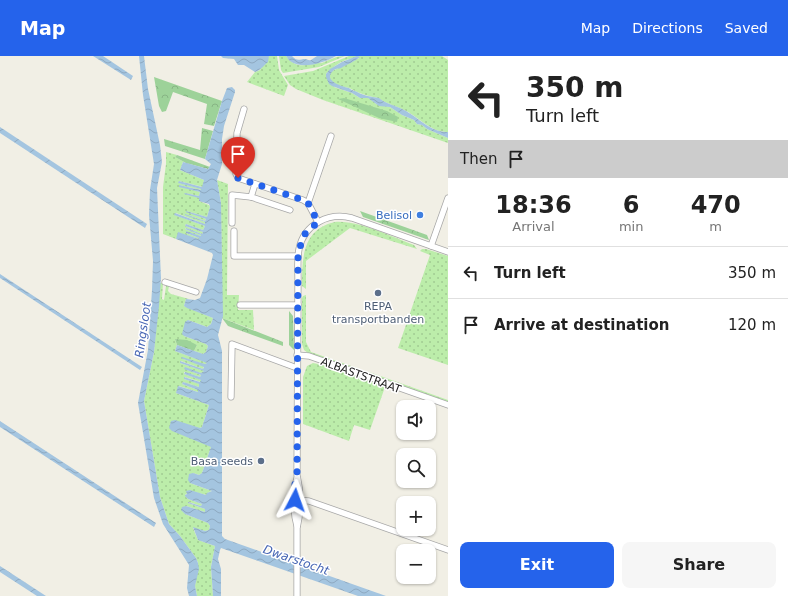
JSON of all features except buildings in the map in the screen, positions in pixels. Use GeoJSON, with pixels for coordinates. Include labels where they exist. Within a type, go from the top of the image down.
{"type":"FeatureCollection","features":[{"type":"Feature","properties":{"kind":"street"},"geometry":{"type":"LineString","coordinates":[[244,109],[236,133],[236,174],[238,178],[303,200],[308,203],[318,222]]}},
{"type":"Feature","properties":{"kind":"street"},"geometry":{"type":"LineString","coordinates":[[308,203],[331,136]]}},
{"type":"Feature","properties":{"kind":"street"},"geometry":{"type":"LineString","coordinates":[[251,197],[255,184]]}},
{"type":"Feature","properties":{"kind":"street"},"geometry":{"type":"LineString","coordinates":[[232,223],[232,195],[251,197],[290,210]]}},
{"type":"Feature","properties":{"kind":"street"},"geometry":{"type":"LineString","coordinates":[[431,246],[448,198]]}},
{"type":"Feature","properties":{"kind":"street"},"geometry":{"type":"LineString","coordinates":[[297,596],[298,563],[297,528],[295,519],[297,500],[295,484],[297,475],[299,247],[305,234],[318,222],[330,217],[347,217],[448,252]]}},
{"type":"Feature","properties":{"kind":"street"},"geometry":{"type":"LineString","coordinates":[[234,231],[234,256],[298,256]]}},
{"type":"Feature","properties":{"kind":"street"},"geometry":{"type":"LineString","coordinates":[[165,282],[196,292]]}},
{"type":"Feature","properties":{"kind":"street"},"geometry":{"type":"LineString","coordinates":[[240,305],[298,305]]}},
{"type":"Feature","properties":{"kind":"street"},"geometry":{"type":"LineString","coordinates":[[231,397],[232,344],[297,368]]}},
{"type":"Feature","properties":{"kind":"street","name":"ALBASTSTRAAT"},"geometry":{"type":"LineString","coordinates":[[297,355],[309,356],[448,405]]}},
{"type":"Feature","properties":{"kind":"street"},"geometry":{"type":"LineString","coordinates":[[297,500],[307,501],[448,550]]}},
{"type":"Feature","properties":{"kind":"green space"},"geometry":{"type":"Polygon","coordinates":[[[269,56],[277,56],[279,70],[288,85],[284,96],[247,82],[255,72],[260,70],[269,56]]]}},
{"type":"Feature","properties":{"kind":"green space"},"geometry":{"type":"Polygon","coordinates":[[[279,56],[286,56],[293,63],[304,65],[322,63],[337,57],[345,56],[319,67],[283,73],[281,70],[279,56]]]}},
{"type":"Feature","properties":{"kind":"green space"},"geometry":{"type":"Polygon","coordinates":[[[349,56],[442,56],[448,60],[448,132],[436,130],[409,113],[378,98],[356,92],[332,82],[330,79],[331,72],[359,58],[341,62],[326,74],[334,87],[352,93],[360,98],[368,98],[373,100],[376,104],[390,107],[402,115],[414,120],[417,124],[448,138],[448,143],[323,100],[296,89],[290,85],[284,76],[313,71],[349,56]]]}},
{"type":"Feature","properties":{"kind":"green space"},"geometry":{"type":"Polygon","coordinates":[[[154,77],[222,101],[214,126],[204,124],[207,104],[173,92],[166,111],[162,112],[159,106],[154,77]]]}},
{"type":"Feature","properties":{"kind":"green space"},"geometry":{"type":"Polygon","coordinates":[[[344,98],[387,111],[398,117],[397,122],[379,118],[338,99],[344,98]]]}},
{"type":"Feature","properties":{"kind":"green space"},"geometry":{"type":"Polygon","coordinates":[[[202,128],[213,131],[205,159],[165,146],[164,139],[200,150],[202,128]]]}},
{"type":"Feature","properties":{"kind":"green space"},"geometry":{"type":"Polygon","coordinates":[[[166,152],[177,155],[175,157],[186,163],[183,162],[180,170],[204,180],[203,187],[179,181],[179,183],[202,189],[201,190],[179,185],[200,192],[199,196],[185,193],[200,198],[199,201],[209,205],[210,207],[207,217],[186,211],[206,219],[205,221],[185,214],[205,222],[205,224],[176,213],[175,215],[205,226],[203,230],[186,224],[185,226],[203,232],[202,234],[185,228],[202,235],[186,232],[199,239],[179,233],[176,239],[163,234],[163,187],[166,152]]]}},
{"type":"Feature","properties":{"kind":"green space"},"geometry":{"type":"Polygon","coordinates":[[[177,155],[210,167],[208,169],[186,163],[175,157],[177,155]]]}},
{"type":"Feature","properties":{"kind":"green space"},"geometry":{"type":"Polygon","coordinates":[[[217,180],[228,184],[227,295],[239,295],[238,310],[253,310],[254,330],[222,318],[221,203],[217,180]]]}},
{"type":"Feature","properties":{"kind":"green space"},"geometry":{"type":"Polygon","coordinates":[[[360,211],[427,235],[429,240],[363,217],[360,211]]]}},
{"type":"Feature","properties":{"kind":"green space"},"geometry":{"type":"Polygon","coordinates":[[[335,222],[344,222],[364,226],[414,245],[417,249],[350,228],[306,261],[306,289],[302,286],[306,246],[316,231],[335,222]]]}},
{"type":"Feature","properties":{"kind":"green space"},"geometry":{"type":"Polygon","coordinates":[[[422,249],[448,256],[448,365],[398,348],[430,255],[420,251],[422,249]]]}},
{"type":"Feature","properties":{"kind":"green space"},"geometry":{"type":"Polygon","coordinates":[[[160,283],[163,283],[162,299],[164,300],[166,286],[169,286],[168,291],[171,294],[189,299],[186,299],[184,306],[213,318],[211,324],[207,327],[188,320],[184,336],[206,344],[208,346],[206,352],[203,354],[194,351],[197,345],[175,339],[177,345],[175,351],[208,363],[205,364],[181,358],[204,366],[203,369],[181,361],[180,363],[205,371],[201,373],[185,369],[201,375],[200,377],[184,372],[184,374],[202,380],[201,382],[185,377],[184,379],[200,384],[199,387],[183,382],[182,384],[198,390],[198,392],[179,386],[176,393],[209,405],[202,427],[200,428],[211,447],[202,473],[199,475],[193,473],[190,483],[212,491],[207,495],[190,491],[185,495],[188,499],[202,504],[201,506],[188,503],[205,509],[205,512],[186,506],[185,514],[208,523],[210,526],[209,530],[205,531],[193,528],[198,540],[215,546],[211,567],[213,596],[197,596],[195,586],[198,563],[180,536],[169,524],[160,497],[144,401],[154,352],[160,283]]]}},
{"type":"Feature","properties":{"kind":"green space"},"geometry":{"type":"Polygon","coordinates":[[[306,295],[306,342],[311,352],[357,369],[308,353],[304,350],[302,344],[302,298],[306,295]]]}},
{"type":"Feature","properties":{"kind":"green space"},"geometry":{"type":"Polygon","coordinates":[[[289,311],[293,316],[294,350],[289,345],[289,311]]]}},
{"type":"Feature","properties":{"kind":"green space"},"geometry":{"type":"Polygon","coordinates":[[[222,318],[283,342],[283,346],[228,326],[222,318]]]}},
{"type":"Feature","properties":{"kind":"green space"},"geometry":{"type":"Polygon","coordinates":[[[175,339],[187,340],[197,345],[194,351],[177,345],[175,339]]]}},
{"type":"Feature","properties":{"kind":"green space"},"geometry":{"type":"Polygon","coordinates":[[[313,363],[323,365],[385,387],[370,430],[354,425],[349,441],[303,424],[303,377],[307,366],[313,363]]]}},
{"type":"Feature","properties":{"kind":"green space"},"geometry":{"type":"Polygon","coordinates":[[[369,372],[448,400],[448,402],[369,374],[369,372]]]}},
{"type":"Feature","properties":{"kind":"water"},"geometry":{"type":"Polygon","coordinates":[[[93,56],[103,56],[133,76],[131,80],[93,56]]]}},
{"type":"Feature","properties":{"kind":"water"},"geometry":{"type":"Polygon","coordinates":[[[139,56],[144,56],[148,89],[160,145],[162,162],[157,188],[161,278],[159,306],[154,352],[144,401],[160,497],[169,524],[180,536],[198,563],[199,569],[195,586],[197,596],[189,596],[187,588],[189,565],[163,524],[154,498],[138,403],[148,350],[153,261],[149,215],[150,190],[154,164],[143,95],[139,56]]]}},
{"type":"Feature","properties":{"kind":"water"},"geometry":{"type":"Polygon","coordinates":[[[221,56],[269,56],[268,62],[255,72],[244,65],[238,65],[234,59],[223,58],[221,56]]]}},
{"type":"Feature","properties":{"kind":"water"},"geometry":{"type":"Polygon","coordinates":[[[286,56],[292,56],[297,60],[311,60],[317,56],[336,56],[319,63],[301,65],[289,61],[286,56]]]}},
{"type":"Feature","properties":{"kind":"water"},"geometry":{"type":"Polygon","coordinates":[[[357,56],[360,57],[353,62],[333,71],[330,75],[332,81],[361,94],[379,98],[409,113],[436,130],[448,132],[448,138],[417,124],[414,120],[402,115],[390,107],[379,106],[368,98],[360,98],[352,93],[329,84],[326,74],[330,69],[357,56]]]}},
{"type":"Feature","properties":{"kind":"water"},"geometry":{"type":"Polygon","coordinates":[[[232,87],[235,92],[224,126],[222,139],[222,164],[217,180],[221,203],[223,316],[218,335],[222,351],[222,536],[225,539],[386,596],[358,596],[221,548],[218,559],[221,569],[221,596],[213,596],[211,567],[215,546],[198,540],[193,527],[205,531],[209,530],[210,526],[208,523],[185,514],[181,510],[182,507],[186,506],[205,512],[205,509],[188,503],[201,506],[202,504],[188,499],[185,496],[187,494],[186,491],[190,490],[206,495],[212,491],[190,483],[188,480],[189,474],[193,473],[199,475],[202,473],[211,447],[172,431],[169,428],[171,421],[175,420],[200,428],[202,427],[209,405],[176,393],[178,386],[198,392],[198,390],[182,384],[183,382],[199,387],[199,384],[184,379],[184,377],[200,382],[201,380],[184,374],[185,372],[200,377],[201,375],[184,369],[185,367],[201,373],[204,371],[180,363],[180,361],[203,369],[204,367],[181,358],[182,357],[205,364],[207,363],[175,351],[177,345],[203,354],[206,352],[208,346],[206,344],[182,334],[185,322],[188,320],[207,327],[211,324],[213,318],[184,306],[186,299],[195,300],[200,298],[207,279],[213,255],[212,253],[176,239],[178,232],[199,239],[186,233],[186,231],[201,236],[185,229],[186,228],[202,234],[203,232],[185,226],[186,224],[203,230],[205,226],[174,215],[175,213],[205,224],[205,222],[185,214],[205,221],[206,219],[186,211],[207,217],[210,207],[209,204],[199,201],[199,198],[184,194],[199,196],[200,192],[179,187],[179,185],[201,189],[178,183],[179,181],[202,187],[204,180],[180,170],[183,162],[208,169],[211,164],[205,159],[222,101],[227,88],[232,87]]]}},
{"type":"Feature","properties":{"kind":"water"},"geometry":{"type":"Polygon","coordinates":[[[0,127],[147,224],[145,228],[0,133],[0,127]]]}},
{"type":"Feature","properties":{"kind":"water"},"geometry":{"type":"Polygon","coordinates":[[[0,274],[142,367],[140,370],[0,278],[0,274]]]}},
{"type":"Feature","properties":{"kind":"water"},"geometry":{"type":"Polygon","coordinates":[[[0,421],[156,523],[154,527],[0,427],[0,421]]]}},
{"type":"Feature","properties":{"kind":"water"},"geometry":{"type":"Polygon","coordinates":[[[0,566],[46,596],[37,596],[0,572],[0,566]]]}},
{"type":"Feature","properties":{"kind":"place","name":"Belisol"},"geometry":{"type":"Point","coordinates":[420,215]}},
{"type":"Feature","properties":{"kind":"place","name":"REPA transportbanden"},"geometry":{"type":"Point","coordinates":[378,293]}},
{"type":"Feature","properties":{"kind":"place","name":"Basa seeds"},"geometry":{"type":"Point","coordinates":[261,461]}},
{"type":"Feature","properties":{"kind":"route"},"geometry":{"type":"LineString","coordinates":[[238,178],[303,200],[308,203],[318,222],[305,234],[298,252],[298,412],[295,500]]}},
{"type":"Feature","properties":{"kind":"water label","name":"Ringsloot"},"geometry":{"type":"Point","coordinates":[143,330]}},
{"type":"Feature","properties":{"kind":"water label","name":"Dwarstocht"},"geometry":{"type":"Point","coordinates":[296,560]}}]}
